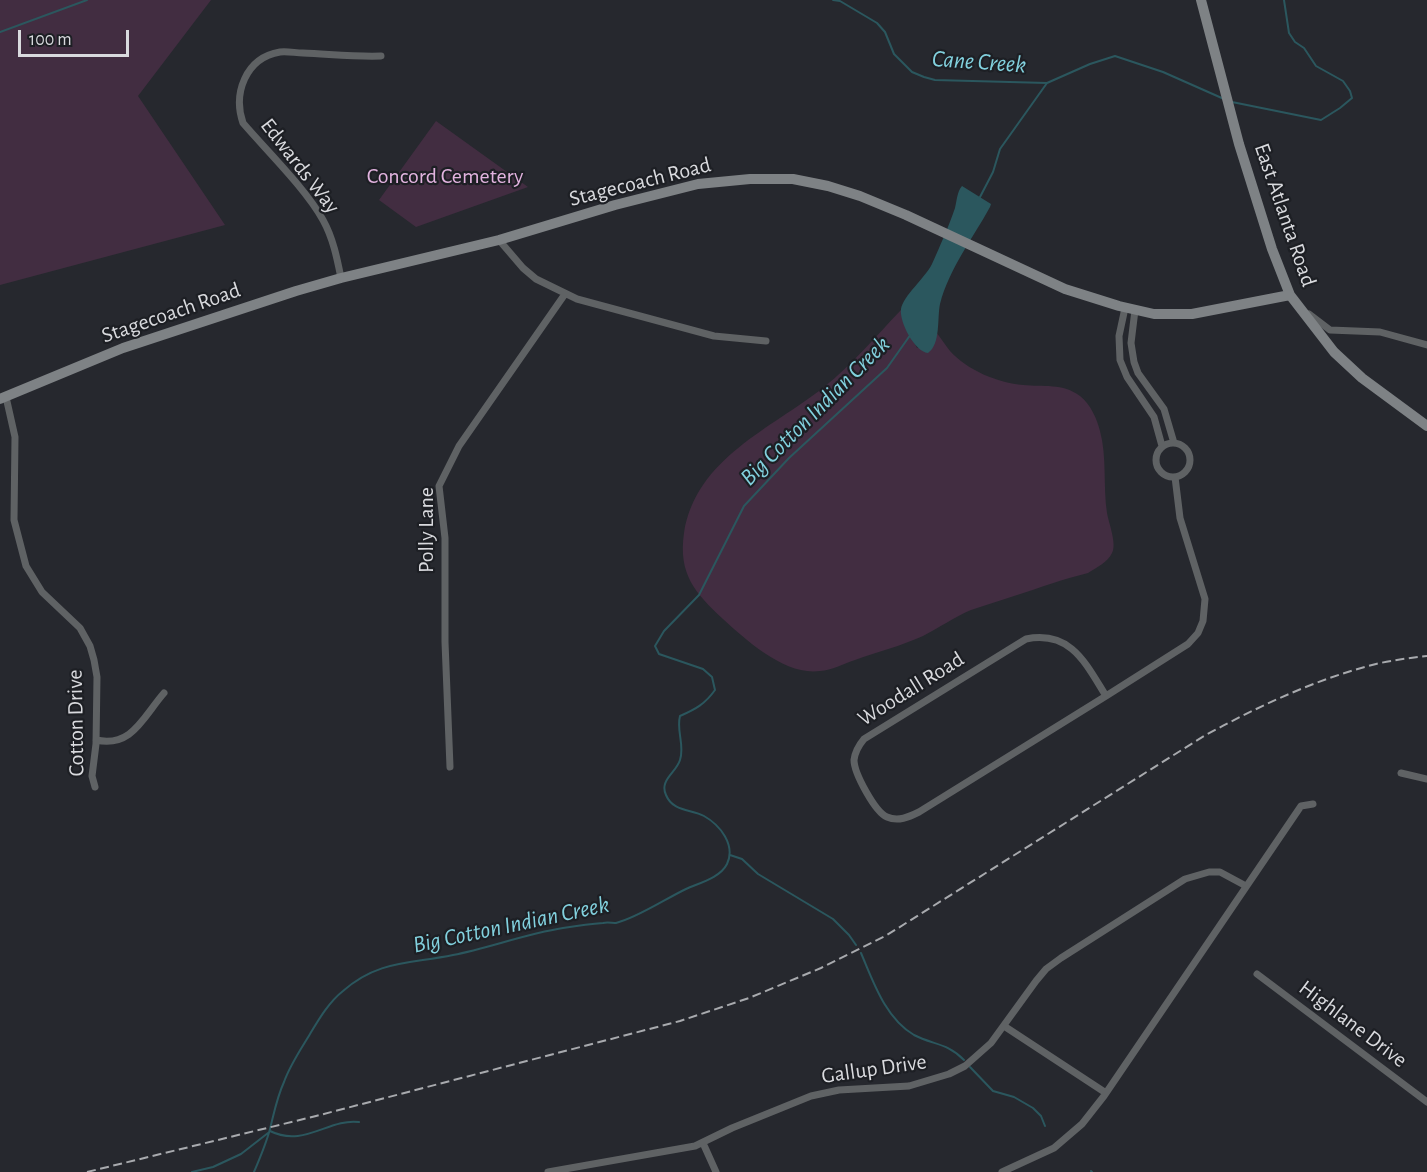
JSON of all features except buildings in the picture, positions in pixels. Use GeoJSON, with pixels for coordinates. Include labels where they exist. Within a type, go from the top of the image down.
{"type":"FeatureCollection","features":[{"type":"Feature","properties":{"kind":"street","name":"East Atlanta Road"},"geometry":{"type":"LineString","coordinates":[[1201,0],[1239,144],[1272,249],[1290,295],[1334,352],[1362,378],[1427,426]]}},
{"type":"Feature","properties":{"kind":"street","name":"Edwards Way"},"geometry":{"type":"LineString","coordinates":[[341,278],[332,240],[323,219],[243,123],[239,111],[240,86],[254,65],[280,52],[381,56]]}},
{"type":"Feature","properties":{"kind":"street","name":"Stagecoach Road"},"geometry":{"type":"LineString","coordinates":[[3,398],[123,348],[341,278],[499,240],[615,205],[698,184],[750,179],[793,179],[828,186],[889,207],[1065,289],[1130,309],[1154,314],[1192,314],[1290,295]]}},
{"type":"Feature","properties":{"kind":"street"},"geometry":{"type":"LineString","coordinates":[[499,240],[523,268],[536,279],[565,294],[714,336],[766,341]]}},
{"type":"Feature","properties":{"kind":"street","name":"Polly Lane"},"geometry":{"type":"LineString","coordinates":[[450,767],[445,642],[445,538],[439,499],[440,486],[459,446],[565,294]]}},
{"type":"Feature","properties":{"kind":"street"},"geometry":{"type":"LineString","coordinates":[[1290,295],[1330,330],[1380,332],[1427,345]]}},
{"type":"Feature","properties":{"kind":"street"},"geometry":{"type":"LineString","coordinates":[[1130,309],[1134,362],[1138,373],[1164,409],[1174,442],[1185,448],[1190,459],[1185,471],[1175,477],[1165,475],[1157,467],[1155,457],[1162,446],[1174,442]]}},
{"type":"Feature","properties":{"kind":"street"},"geometry":{"type":"LineString","coordinates":[[1130,309],[1119,336],[1120,360],[1127,377],[1154,417],[1162,446]]}},
{"type":"Feature","properties":{"kind":"street","name":"Cotton Drive"},"geometry":{"type":"LineString","coordinates":[[3,398],[15,437],[14,520],[26,566],[42,592],[80,628],[90,646],[97,677],[96,740],[92,776],[95,787]]}},
{"type":"Feature","properties":{"kind":"street","name":"Woodall Road"},"geometry":{"type":"LineString","coordinates":[[1106,696],[1083,659],[1074,650],[1053,639],[1039,637],[1026,639],[864,739],[856,752],[855,767],[879,812],[889,818],[905,818],[919,812],[1106,696],[1188,644],[1203,621],[1205,599],[1180,521],[1175,477]]}},
{"type":"Feature","properties":{"kind":"street"},"geometry":{"type":"LineString","coordinates":[[96,740],[118,742],[132,732],[164,693]]}},
{"type":"Feature","properties":{"kind":"street"},"geometry":{"type":"LineString","coordinates":[[1401,773],[1427,779]]}},
{"type":"Feature","properties":{"kind":"street"},"geometry":{"type":"LineString","coordinates":[[1002,1172],[1054,1148],[1082,1124],[1106,1093],[1301,806],[1313,804]]}},
{"type":"Feature","properties":{"kind":"street","name":"Gallup Drive"},"geometry":{"type":"LineString","coordinates":[[548,1172],[703,1143],[732,1128],[811,1096],[839,1090],[909,1086],[949,1074],[977,1057],[1004,1026],[1046,969],[1061,957],[1185,879],[1209,872],[1220,872],[1245,886]]}},
{"type":"Feature","properties":{"kind":"street","name":"Highlane Drive"},"geometry":{"type":"LineString","coordinates":[[1257,974],[1427,1102]]}},
{"type":"Feature","properties":{"kind":"street"},"geometry":{"type":"LineString","coordinates":[[1004,1026],[1106,1093]]}},
{"type":"Feature","properties":{"kind":"street"},"geometry":{"type":"LineString","coordinates":[[703,1143],[716,1172]]}},
{"type":"Feature","properties":{"kind":"green space"},"geometry":{"type":"Polygon","coordinates":[[[0,0],[211,0],[138,96],[225,225],[0,285],[0,0]]]}},
{"type":"Feature","properties":{"kind":"green space","name":"Concord Cemetery"},"geometry":{"type":"Polygon","coordinates":[[[436,121],[528,187],[416,227],[379,200],[436,121]]]}},
{"type":"Feature","properties":{"kind":"green space"},"geometry":{"type":"Polygon","coordinates":[[[901,310],[903,321],[917,348],[936,337],[936,332],[957,358],[974,370],[1013,384],[1067,389],[1084,400],[1099,426],[1102,441],[1107,513],[1113,539],[1112,553],[1102,564],[1088,573],[971,610],[906,643],[829,669],[807,671],[794,668],[768,655],[744,637],[704,600],[691,582],[686,571],[683,547],[691,507],[703,484],[720,465],[760,432],[824,387],[854,360],[901,310]]]}},
{"type":"Feature","properties":{"kind":"water"},"geometry":{"type":"Polygon","coordinates":[[[962,186],[991,204],[949,278],[940,304],[935,344],[928,353],[918,348],[909,336],[901,309],[906,298],[932,264],[962,186]]]}},
{"type":"Feature","properties":{"kind":"waterway"},"geometry":{"type":"LineString","coordinates":[[0,32],[87,0]]}},
{"type":"Feature","properties":{"kind":"waterway","name":"Cane Creek"},"geometry":{"type":"LineString","coordinates":[[833,0],[840,1],[877,23],[885,32],[894,54],[912,72],[924,77],[935,80],[1047,83]]}},
{"type":"Feature","properties":{"kind":"waterway","name":"Big Cotton Indian Creek"},"geometry":{"type":"LineString","coordinates":[[1232,102],[1321,120],[1352,98],[1343,81],[1316,66],[1304,48],[1295,42],[1289,33],[1284,0]]}},
{"type":"Feature","properties":{"kind":"waterway","name":"Big Cotton Indian Creek"},"geometry":{"type":"LineString","coordinates":[[980,197],[993,172],[1000,149],[1047,83],[1090,64],[1115,56],[1163,72],[1224,99]]}},
{"type":"Feature","properties":{"kind":"waterway","name":"Big Cotton Indian Creek"},"geometry":{"type":"LineString","coordinates":[[254,1172],[267,1140],[279,1093],[292,1063],[329,1005],[356,981],[382,968],[395,965],[467,952],[568,927],[624,921],[709,879],[724,869],[729,850],[721,830],[704,816],[673,804],[664,790],[666,781],[680,760],[680,716],[700,706],[708,699],[715,690],[712,677],[703,669],[659,654],[655,646],[664,631],[699,595],[744,506],[789,458],[887,368],[911,334]]}},
{"type":"Feature","properties":{"kind":"waterway"},"geometry":{"type":"LineString","coordinates":[[730,855],[742,859],[758,874],[833,919],[856,945]]}},
{"type":"Feature","properties":{"kind":"waterway"},"geometry":{"type":"LineString","coordinates":[[861,953],[875,987],[895,1019],[914,1035],[946,1047],[964,1060]]}},
{"type":"Feature","properties":{"kind":"waterway"},"geometry":{"type":"LineString","coordinates":[[970,1067],[993,1091],[1014,1097],[1033,1108],[1041,1116],[1045,1126]]}},
{"type":"Feature","properties":{"kind":"waterway"},"geometry":{"type":"LineString","coordinates":[[270,1131],[282,1135],[305,1135],[337,1124],[359,1122]]}},
{"type":"Feature","properties":{"kind":"waterway","name":"Big Cotton Indian Creek"},"geometry":{"type":"LineString","coordinates":[[192,1172],[213,1167],[241,1154],[268,1133]]}},
{"type":"Feature","properties":{"kind":"railway"},"geometry":{"type":"LineString","coordinates":[[87,1172],[316,1116],[680,1021],[749,998],[821,968],[887,935],[1204,736],[1246,714],[1332,677],[1389,661],[1427,656]]}}]}
